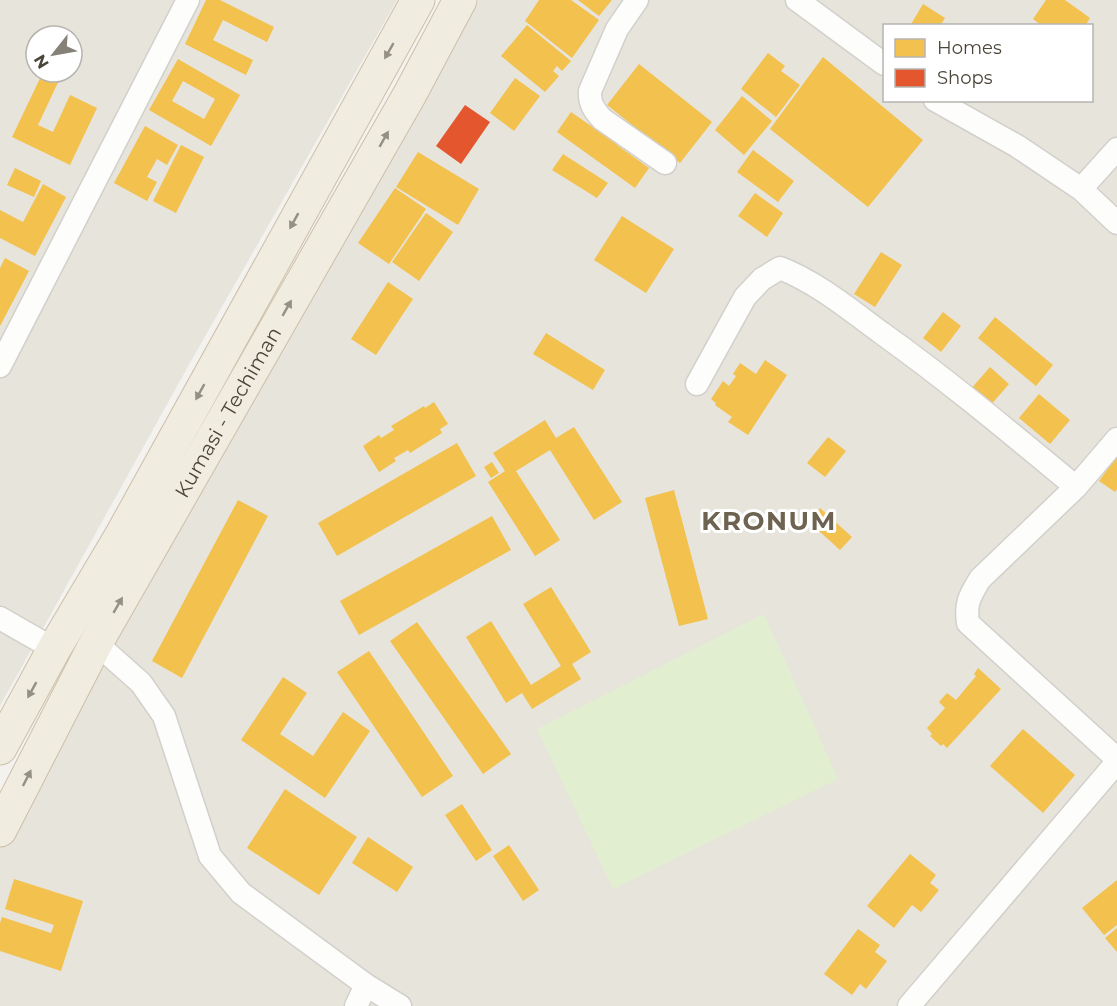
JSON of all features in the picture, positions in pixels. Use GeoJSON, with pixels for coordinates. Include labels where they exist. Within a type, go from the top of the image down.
{"type":"FeatureCollection","features":[{"type":"Feature","properties":{"kind":"highway"},"geometry":{"type":"LineString","coordinates":[[0,748],[54,649],[120,537],[418,0]]}},
{"type":"Feature","properties":{"kind":"highway","name":"Kumasi - Techiman"},"geometry":{"type":"LineString","coordinates":[[0,830],[96,643],[404,104],[460,0]]}},
{"type":"Feature","properties":{"kind":"street"},"geometry":{"type":"LineString","coordinates":[[0,366],[188,0]]}},
{"type":"Feature","properties":{"kind":"street"},"geometry":{"type":"LineString","coordinates":[[637,0],[617,29],[590,91],[590,98],[602,119],[665,163]]}},
{"type":"Feature","properties":{"kind":"street"},"geometry":{"type":"LineString","coordinates":[[796,0],[883,63]]}},
{"type":"Feature","properties":{"kind":"street"},"geometry":{"type":"LineString","coordinates":[[939,102],[1017,146],[1081,189],[1117,223]]}},
{"type":"Feature","properties":{"kind":"street"},"geometry":{"type":"LineString","coordinates":[[1081,189],[1117,149]]}},
{"type":"Feature","properties":{"kind":"street"},"geometry":{"type":"LineString","coordinates":[[697,384],[745,297],[762,279],[780,268],[803,277],[824,291],[934,371],[1076,487]]}},
{"type":"Feature","properties":{"kind":"street"},"geometry":{"type":"LineString","coordinates":[[909,1006],[1117,760],[968,623],[966,609],[969,597],[980,579],[1076,487],[1117,439]]}},
{"type":"Feature","properties":{"kind":"street"},"geometry":{"type":"LineString","coordinates":[[0,618],[54,649]]}},
{"type":"Feature","properties":{"kind":"street"},"geometry":{"type":"LineString","coordinates":[[96,643],[141,683],[164,716],[210,855],[241,893],[366,985],[400,1006]]}},
{"type":"Feature","properties":{"kind":"street"},"geometry":{"type":"LineString","coordinates":[[356,1006],[366,985]]}},
{"type":"Feature","properties":{"kind":"shaded area"},"geometry":{"type":"Polygon","coordinates":[[[0,0],[397,0],[191,361],[0,706],[0,0]]]}},
{"type":"Feature","properties":{"kind":"shaded area"},"geometry":{"type":"Polygon","coordinates":[[[479,0],[1117,0],[1117,1006],[0,1006],[0,842],[365,205],[479,0]]]}},
{"type":"Feature","properties":{"kind":"green space"},"geometry":{"type":"Polygon","coordinates":[[[764,614],[838,779],[613,889],[537,729],[764,614]]]}},
{"type":"Feature","properties":{"kind":"building: Homes"},"geometry":{"type":"Polygon","coordinates":[[[206,0],[220,0],[274,27],[267,42],[223,20],[213,40],[253,60],[246,75],[185,44],[206,0]]]}},
{"type":"Feature","properties":{"kind":"building: Homes"},"geometry":{"type":"Polygon","coordinates":[[[539,0],[571,0],[599,20],[572,58],[525,21],[539,0]]]}},
{"type":"Feature","properties":{"kind":"building: Homes"},"geometry":{"type":"Polygon","coordinates":[[[578,0],[612,0],[599,16],[578,0]]]}},
{"type":"Feature","properties":{"kind":"building: Homes"},"geometry":{"type":"Polygon","coordinates":[[[1046,0],[1065,0],[1090,18],[1086,24],[1039,24],[1033,19],[1046,0]]]}},
{"type":"Feature","properties":{"kind":"building: Homes"},"geometry":{"type":"Polygon","coordinates":[[[923,4],[945,18],[941,24],[911,24],[923,4]]]}},
{"type":"Feature","properties":{"kind":"building: Homes"},"geometry":{"type":"Polygon","coordinates":[[[527,25],[571,61],[562,71],[557,66],[553,71],[559,76],[545,92],[501,56],[527,25]]]}},
{"type":"Feature","properties":{"kind":"building: Homes"},"geometry":{"type":"Polygon","coordinates":[[[768,53],[785,66],[781,71],[800,85],[776,117],[741,89],[768,53]]]}},
{"type":"Feature","properties":{"kind":"building: Homes"},"geometry":{"type":"Polygon","coordinates":[[[823,57],[923,140],[868,207],[770,129],[823,57]]]}},
{"type":"Feature","properties":{"kind":"building: Homes"},"geometry":{"type":"Polygon","coordinates":[[[178,59],[240,95],[211,146],[149,110],[178,59]],[[183,81],[172,101],[204,119],[215,99],[183,81]]]}},
{"type":"Feature","properties":{"kind":"building: Homes"},"geometry":{"type":"Polygon","coordinates":[[[639,64],[712,122],[680,163],[607,105],[639,64]]]}},
{"type":"Feature","properties":{"kind":"building: Homes"},"geometry":{"type":"Polygon","coordinates":[[[515,78],[540,96],[514,131],[490,113],[515,78]]]}},
{"type":"Feature","properties":{"kind":"building: Homes"},"geometry":{"type":"Polygon","coordinates":[[[37,84],[57,84],[38,125],[53,132],[70,95],[97,108],[70,165],[12,137],[37,84]]]}},
{"type":"Feature","properties":{"kind":"building: Homes"},"geometry":{"type":"Polygon","coordinates":[[[742,96],[772,121],[744,155],[715,130],[742,96]]]}},
{"type":"Feature","properties":{"kind":"building: Homes"},"geometry":{"type":"Polygon","coordinates":[[[571,112],[604,135],[610,127],[623,137],[617,145],[649,168],[635,188],[557,132],[571,112]]]}},
{"type":"Feature","properties":{"kind":"building: Homes"},"geometry":{"type":"Polygon","coordinates":[[[145,126],[178,145],[167,165],[157,159],[147,177],[157,182],[147,201],[114,183],[145,126]]]}},
{"type":"Feature","properties":{"kind":"building: Homes"},"geometry":{"type":"Polygon","coordinates":[[[181,145],[204,157],[176,213],[153,201],[181,145]]]}},
{"type":"Feature","properties":{"kind":"building: Homes"},"geometry":{"type":"Polygon","coordinates":[[[753,150],[794,181],[778,202],[737,172],[753,150]]]}},
{"type":"Feature","properties":{"kind":"building: Homes"},"geometry":{"type":"Polygon","coordinates":[[[418,152],[479,189],[458,225],[396,187],[418,152]]]}},
{"type":"Feature","properties":{"kind":"building: Homes"},"geometry":{"type":"Polygon","coordinates":[[[563,154],[608,183],[597,198],[552,170],[563,154]]]}},
{"type":"Feature","properties":{"kind":"building: Homes"},"geometry":{"type":"Polygon","coordinates":[[[15,168],[41,181],[34,197],[7,185],[15,168]]]}},
{"type":"Feature","properties":{"kind":"building: Homes"},"geometry":{"type":"Polygon","coordinates":[[[43,184],[66,197],[35,256],[0,238],[0,210],[23,222],[43,184]]]}},
{"type":"Feature","properties":{"kind":"building: Homes"},"geometry":{"type":"Polygon","coordinates":[[[395,188],[426,209],[389,264],[358,243],[395,188]]]}},
{"type":"Feature","properties":{"kind":"building: Homes"},"geometry":{"type":"Polygon","coordinates":[[[755,193],[783,213],[767,237],[738,216],[755,193]]]}},
{"type":"Feature","properties":{"kind":"building: Homes"},"geometry":{"type":"Polygon","coordinates":[[[426,213],[453,232],[419,281],[392,262],[426,213]]]}},
{"type":"Feature","properties":{"kind":"building: Homes"},"geometry":{"type":"Polygon","coordinates":[[[622,216],[674,249],[646,293],[594,260],[622,216]]]}},
{"type":"Feature","properties":{"kind":"building: Homes"},"geometry":{"type":"Polygon","coordinates":[[[881,252],[902,265],[875,307],[854,294],[881,252]]]}},
{"type":"Feature","properties":{"kind":"building: Homes"},"geometry":{"type":"Polygon","coordinates":[[[5,258],[29,271],[0,326],[0,268],[5,258]]]}},
{"type":"Feature","properties":{"kind":"building: Homes"},"geometry":{"type":"Polygon","coordinates":[[[388,282],[413,299],[376,355],[351,339],[388,282]]]}},
{"type":"Feature","properties":{"kind":"building: Homes"},"geometry":{"type":"Polygon","coordinates":[[[943,312],[961,326],[941,352],[923,338],[943,312]]]}},
{"type":"Feature","properties":{"kind":"building: Homes"},"geometry":{"type":"Polygon","coordinates":[[[995,317],[1053,365],[1036,386],[978,338],[995,317]]]}},
{"type":"Feature","properties":{"kind":"building: Homes"},"geometry":{"type":"Polygon","coordinates":[[[546,333],[605,370],[593,390],[533,354],[546,333]]]}},
{"type":"Feature","properties":{"kind":"building: Homes"},"geometry":{"type":"Polygon","coordinates":[[[765,360],[787,375],[748,435],[728,422],[732,417],[715,405],[716,403],[711,399],[723,381],[729,386],[736,376],[733,374],[740,363],[756,374],[765,360]]]}},
{"type":"Feature","properties":{"kind":"building: Homes"},"geometry":{"type":"Polygon","coordinates":[[[990,367],[1009,384],[989,407],[970,390],[990,367]]]}},
{"type":"Feature","properties":{"kind":"building: Homes"},"geometry":{"type":"Polygon","coordinates":[[[1039,394],[1070,420],[1050,444],[1019,418],[1039,394]]]}},
{"type":"Feature","properties":{"kind":"building: Homes"},"geometry":{"type":"Polygon","coordinates":[[[434,402],[448,424],[440,429],[442,433],[410,453],[408,450],[394,458],[396,461],[379,472],[363,446],[379,435],[381,438],[394,430],[391,426],[434,402]]]}},
{"type":"Feature","properties":{"kind":"building: Homes"},"geometry":{"type":"Polygon","coordinates":[[[545,420],[556,438],[574,427],[622,502],[594,520],[550,450],[516,471],[560,540],[535,556],[488,482],[505,471],[493,453],[545,420]]]}},
{"type":"Feature","properties":{"kind":"building: Homes"},"geometry":{"type":"Polygon","coordinates":[[[828,437],[846,451],[825,477],[807,463],[828,437]]]}},
{"type":"Feature","properties":{"kind":"building: Homes"},"geometry":{"type":"Polygon","coordinates":[[[457,443],[476,476],[337,556],[318,523],[457,443]]]}},
{"type":"Feature","properties":{"kind":"building: Homes"},"geometry":{"type":"Polygon","coordinates":[[[1117,456],[1117,489],[1115,492],[1099,481],[1117,456]]]}},
{"type":"Feature","properties":{"kind":"building: Homes"},"geometry":{"type":"Polygon","coordinates":[[[492,462],[499,473],[491,478],[484,467],[492,462]]]}},
{"type":"Feature","properties":{"kind":"building: Homes"},"geometry":{"type":"Polygon","coordinates":[[[674,490],[708,619],[679,626],[645,498],[674,490]]]}},
{"type":"Feature","properties":{"kind":"building: Homes"},"geometry":{"type":"Polygon","coordinates":[[[238,500],[268,516],[182,678],[152,661],[238,500]]]}},
{"type":"Feature","properties":{"kind":"building: Homes"},"geometry":{"type":"Polygon","coordinates":[[[820,508],[852,537],[840,550],[808,521],[820,508]]]}},
{"type":"Feature","properties":{"kind":"building: Homes"},"geometry":{"type":"Polygon","coordinates":[[[492,516],[511,550],[359,635],[340,601],[492,516]]]}},
{"type":"Feature","properties":{"kind":"building: Homes"},"geometry":{"type":"Polygon","coordinates":[[[551,587],[591,652],[572,664],[581,679],[532,709],[522,693],[506,703],[466,637],[491,621],[531,685],[561,666],[523,604],[551,587]]]}},
{"type":"Feature","properties":{"kind":"building: Homes"},"geometry":{"type":"Polygon","coordinates":[[[417,622],[511,754],[483,774],[390,641],[417,622]]]}},
{"type":"Feature","properties":{"kind":"building: Homes"},"geometry":{"type":"Polygon","coordinates":[[[369,651],[453,776],[422,797],[337,672],[369,651]]]}},
{"type":"Feature","properties":{"kind":"building: Homes"},"geometry":{"type":"Polygon","coordinates":[[[978,668],[1001,689],[947,748],[943,744],[941,746],[930,736],[932,734],[927,728],[945,708],[939,702],[947,693],[956,700],[976,676],[974,674],[978,668]]]}},
{"type":"Feature","properties":{"kind":"building: Homes"},"geometry":{"type":"Polygon","coordinates":[[[283,677],[307,693],[280,734],[313,756],[343,712],[370,731],[325,798],[241,740],[283,677]]]}},
{"type":"Feature","properties":{"kind":"building: Homes"},"geometry":{"type":"Polygon","coordinates":[[[1023,729],[1075,775],[1043,813],[990,766],[1023,729]]]}},
{"type":"Feature","properties":{"kind":"building: Homes"},"geometry":{"type":"Polygon","coordinates":[[[285,789],[357,837],[319,895],[247,848],[285,789]]]}},
{"type":"Feature","properties":{"kind":"building: Homes"},"geometry":{"type":"Polygon","coordinates":[[[462,804],[492,850],[476,861],[445,815],[462,804]]]}},
{"type":"Feature","properties":{"kind":"building: Homes"},"geometry":{"type":"Polygon","coordinates":[[[368,837],[413,867],[397,892],[352,863],[368,837]]]}},
{"type":"Feature","properties":{"kind":"building: Homes"},"geometry":{"type":"Polygon","coordinates":[[[509,845],[539,890],[523,901],[493,856],[509,845]]]}},
{"type":"Feature","properties":{"kind":"building: Homes"},"geometry":{"type":"Polygon","coordinates":[[[910,854],[936,875],[930,883],[939,890],[921,912],[912,905],[894,928],[867,906],[910,854]]]}},
{"type":"Feature","properties":{"kind":"building: Homes"},"geometry":{"type":"Polygon","coordinates":[[[14,879],[83,901],[61,971],[0,951],[2,917],[51,933],[54,925],[5,909],[14,879]]]}},
{"type":"Feature","properties":{"kind":"building: Homes"},"geometry":{"type":"Polygon","coordinates":[[[1117,880],[1117,925],[1104,935],[1082,908],[1117,880]]]}},
{"type":"Feature","properties":{"kind":"building: Homes"},"geometry":{"type":"Polygon","coordinates":[[[1117,928],[1117,952],[1105,938],[1117,928]]]}},
{"type":"Feature","properties":{"kind":"building: Homes"},"geometry":{"type":"Polygon","coordinates":[[[858,929],[880,945],[875,952],[887,961],[866,989],[860,984],[852,995],[824,974],[858,929]]]}},
{"type":"Feature","properties":{"kind":"building: Shops"},"geometry":{"type":"Polygon","coordinates":[[[465,105],[490,122],[461,164],[436,146],[465,105]]]}},
{"type":"Feature","properties":{"kind":"district","name":"KRONUM"},"geometry":{"type":"Point","coordinates":[769,521]}}]}
